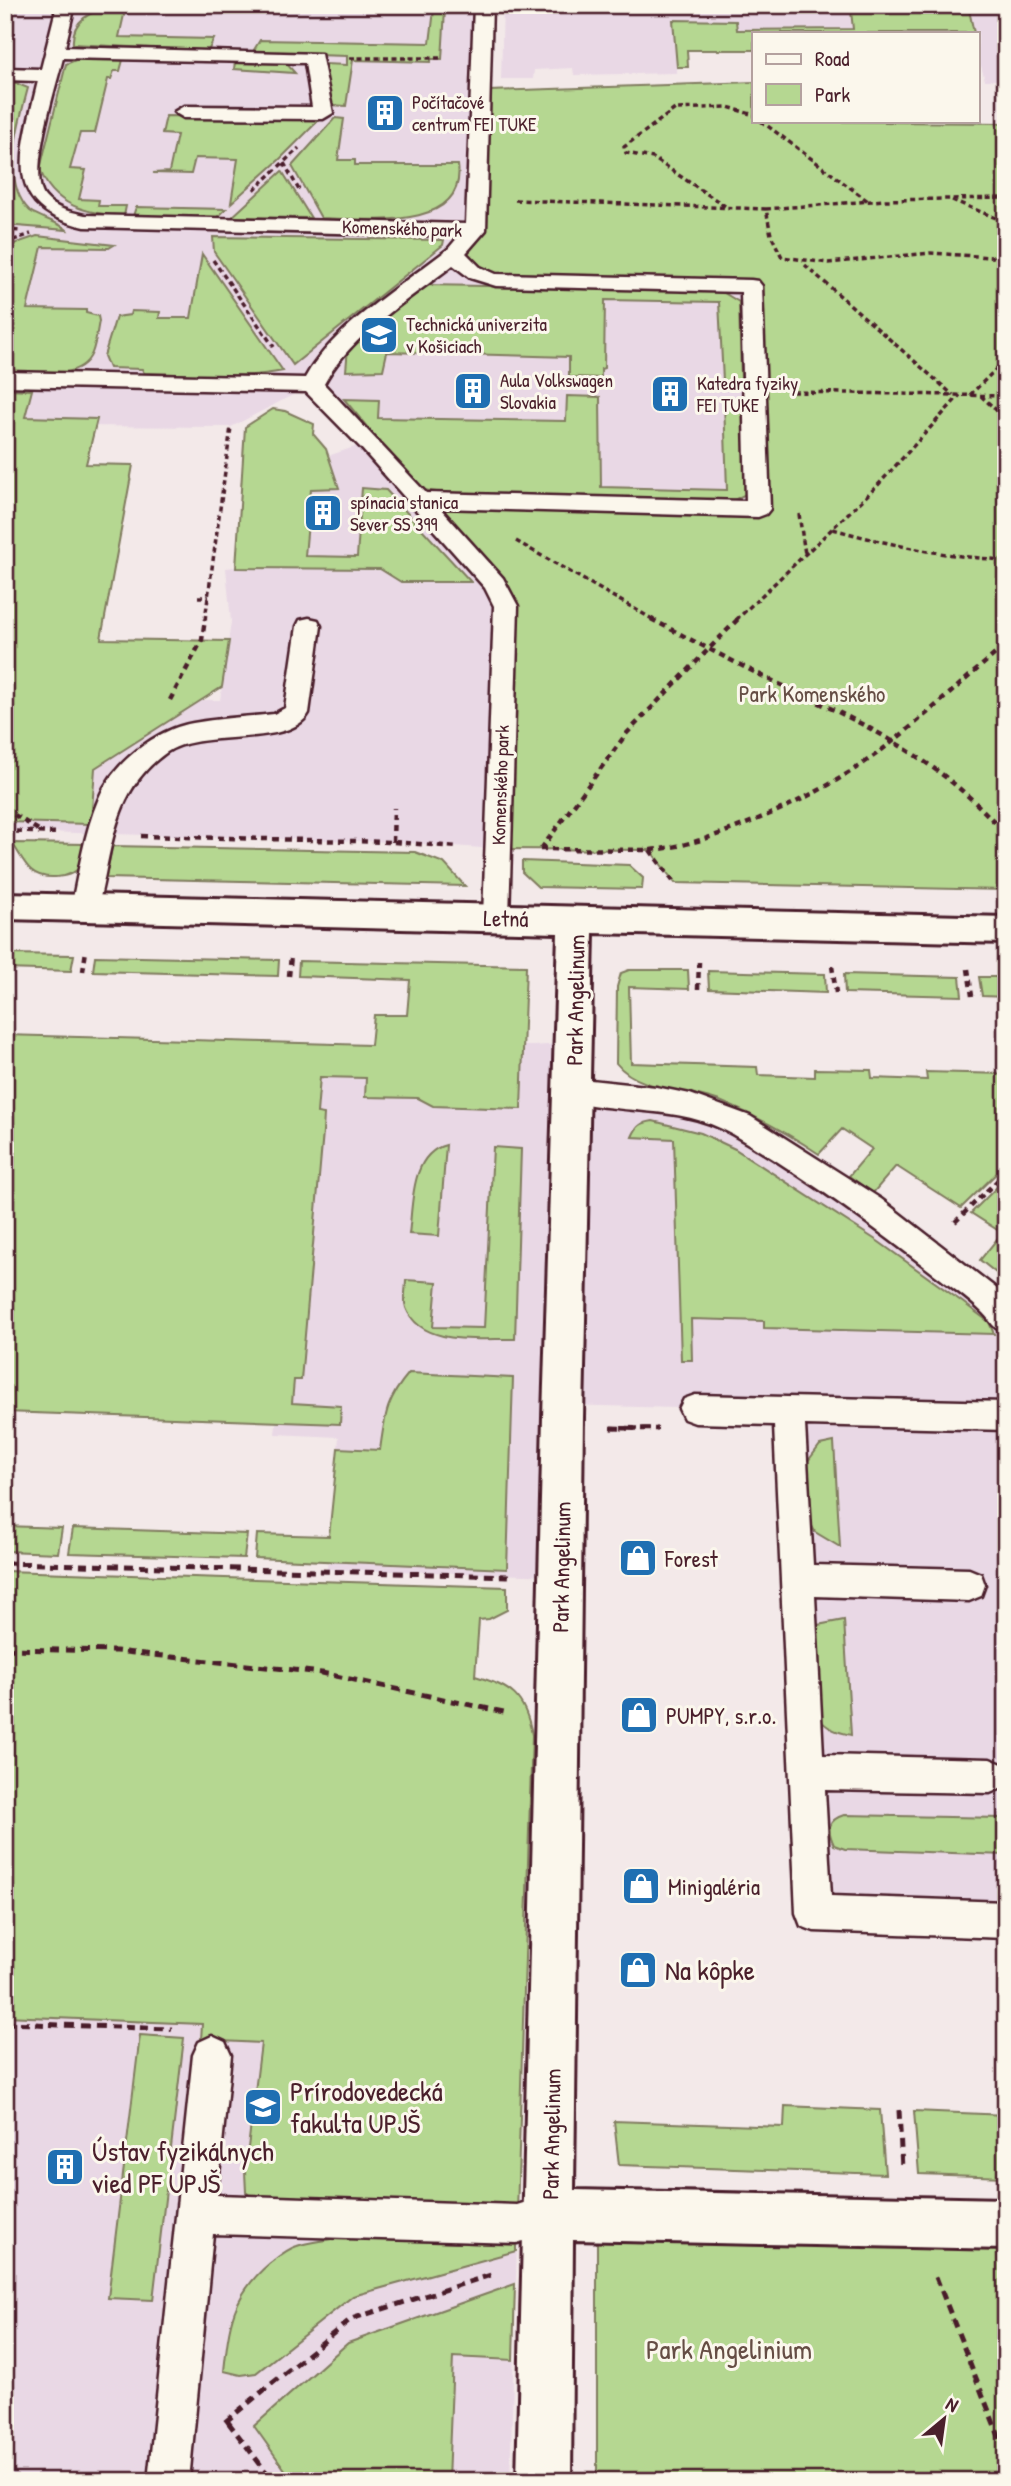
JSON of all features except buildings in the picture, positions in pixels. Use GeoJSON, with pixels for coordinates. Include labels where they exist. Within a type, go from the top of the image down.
{"type":"FeatureCollection","features":[{"type":"Feature","properties":{"kind":"street","name":"Letná"},"geometry":{"type":"LineString","coordinates":[[5,906],[1006,930]]}},
{"type":"Feature","properties":{"kind":"street","name":"Park Angelinum"},"geometry":{"type":"LineString","coordinates":[[544,2481],[563,1417],[576,919]]}},
{"type":"Feature","properties":{"kind":"street","name":"Park Angelinum"},"geometry":{"type":"LineString","coordinates":[[549,2214],[1006,2224]]}},
{"type":"Feature","properties":{"kind":"lane","name":"Komenského park"},"geometry":{"type":"LineString","coordinates":[[66,5],[27,168],[27,183],[33,197],[45,208],[62,216],[85,221],[477,230]]}},
{"type":"Feature","properties":{"kind":"lane"},"geometry":{"type":"LineString","coordinates":[[477,230],[483,5]]}},
{"type":"Feature","properties":{"kind":"lane"},"geometry":{"type":"LineString","coordinates":[[54,52],[314,58],[323,113],[184,112]]}},
{"type":"Feature","properties":{"kind":"lane"},"geometry":{"type":"LineString","coordinates":[[5,74],[48,75]]}},
{"type":"Feature","properties":{"kind":"lane","name":"Komenského park"},"geometry":{"type":"LineString","coordinates":[[477,230],[455,253],[350,336],[325,361],[312,385],[346,417],[495,584],[506,606],[496,918]]}},
{"type":"Feature","properties":{"kind":"lane"},"geometry":{"type":"LineString","coordinates":[[419,500],[758,509],[751,286],[496,280],[475,274],[455,253]]}},
{"type":"Feature","properties":{"kind":"lane"},"geometry":{"type":"LineString","coordinates":[[5,379],[312,385]]}},
{"type":"Feature","properties":{"kind":"lane"},"geometry":{"type":"LineString","coordinates":[[84,908],[100,835],[112,797],[132,771],[159,745],[192,732],[279,723],[297,713],[309,626]]}},
{"type":"Feature","properties":{"kind":"lane"},"geometry":{"type":"LineString","coordinates":[[572,1090],[656,1099],[690,1106],[740,1124],[871,1208],[995,1305],[1006,1321]]}},
{"type":"Feature","properties":{"kind":"lane"},"geometry":{"type":"LineString","coordinates":[[695,1409],[1006,1416]]}},
{"type":"Feature","properties":{"kind":"lane"},"geometry":{"type":"LineString","coordinates":[[789,1411],[814,1913],[1006,1920]]}},
{"type":"Feature","properties":{"kind":"lane"},"geometry":{"type":"LineString","coordinates":[[798,1580],[969,1585]]}},
{"type":"Feature","properties":{"kind":"lane"},"geometry":{"type":"LineString","coordinates":[[807,1772],[990,1776]]}},
{"type":"Feature","properties":{"kind":"lane"},"geometry":{"type":"LineString","coordinates":[[168,2481],[212,2055]]}},
{"type":"Feature","properties":{"kind":"lane"},"geometry":{"type":"LineString","coordinates":[[196,2214],[517,2224],[549,2214]]}},
{"type":"Feature","properties":{"kind":"path"},"geometry":{"type":"LineString","coordinates":[[314,58],[482,59]]}},
{"type":"Feature","properties":{"kind":"path"},"geometry":{"type":"LineString","coordinates":[[728,208],[653,158],[626,153],[624,147],[675,108],[728,107],[752,114]]}},
{"type":"Feature","properties":{"kind":"path"},"geometry":{"type":"LineString","coordinates":[[312,385],[288,368],[209,253],[210,237],[220,224],[329,118],[323,113]]}},
{"type":"Feature","properties":{"kind":"path"},"geometry":{"type":"LineString","coordinates":[[762,122],[869,202]]}},
{"type":"Feature","properties":{"kind":"path"},"geometry":{"type":"LineString","coordinates":[[478,198],[766,209],[869,202],[1006,198]]}},
{"type":"Feature","properties":{"kind":"path"},"geometry":{"type":"LineString","coordinates":[[947,199],[1006,222]]}},
{"type":"Feature","properties":{"kind":"path"},"geometry":{"type":"LineString","coordinates":[[766,209],[771,235],[782,257],[805,264],[829,265],[907,254],[973,253],[1006,258]]}},
{"type":"Feature","properties":{"kind":"path"},"geometry":{"type":"LineString","coordinates":[[5,243],[36,232]]}},
{"type":"Feature","properties":{"kind":"path"},"geometry":{"type":"LineString","coordinates":[[805,264],[953,395]]}},
{"type":"Feature","properties":{"kind":"path"},"geometry":{"type":"LineString","coordinates":[[970,395],[1006,359]]}},
{"type":"Feature","properties":{"kind":"path"},"geometry":{"type":"LineString","coordinates":[[755,391],[1006,396]]}},
{"type":"Feature","properties":{"kind":"path"},"geometry":{"type":"LineString","coordinates":[[541,849],[583,796],[608,756],[641,717],[868,495],[960,395]]}},
{"type":"Feature","properties":{"kind":"path"},"geometry":{"type":"LineString","coordinates":[[980,395],[1006,418]]}},
{"type":"Feature","properties":{"kind":"path"},"geometry":{"type":"LineString","coordinates":[[132,771],[202,640],[232,427]]}},
{"type":"Feature","properties":{"kind":"path"},"geometry":{"type":"LineString","coordinates":[[471,502],[486,520],[618,604],[893,741],[943,773],[976,802],[1006,835]]}},
{"type":"Feature","properties":{"kind":"path"},"geometry":{"type":"LineString","coordinates":[[211,514],[220,514]]}},
{"type":"Feature","properties":{"kind":"path"},"geometry":{"type":"LineString","coordinates":[[832,529],[904,548],[954,557],[1006,559]]}},
{"type":"Feature","properties":{"kind":"path"},"geometry":{"type":"LineString","coordinates":[[198,597],[209,597]]}},
{"type":"Feature","properties":{"kind":"path"},"geometry":{"type":"LineString","coordinates":[[5,831],[393,842],[497,849],[673,848],[774,814],[825,788],[893,741],[1006,645]]}},
{"type":"Feature","properties":{"kind":"path"},"geometry":{"type":"LineString","coordinates":[[393,842],[394,808]]}},
{"type":"Feature","properties":{"kind":"path"},"geometry":{"type":"LineString","coordinates":[[5,809],[40,832]]}},
{"type":"Feature","properties":{"kind":"path"},"geometry":{"type":"LineString","coordinates":[[650,850],[675,883]]}},
{"type":"Feature","properties":{"kind":"path"},"geometry":{"type":"LineString","coordinates":[[83,971],[87,944]]}},
{"type":"Feature","properties":{"kind":"path"},"geometry":{"type":"LineString","coordinates":[[289,976],[292,949]]}},
{"type":"Feature","properties":{"kind":"path"},"geometry":{"type":"LineString","coordinates":[[698,989],[699,960]]}},
{"type":"Feature","properties":{"kind":"path"},"geometry":{"type":"LineString","coordinates":[[832,965],[836,993]]}},
{"type":"Feature","properties":{"kind":"path"},"geometry":{"type":"LineString","coordinates":[[968,969],[972,996]]}},
{"type":"Feature","properties":{"kind":"path"},"geometry":{"type":"LineString","coordinates":[[927,1250],[1006,1172]]}},
{"type":"Feature","properties":{"kind":"path"},"geometry":{"type":"LineString","coordinates":[[5,1563],[519,1576]]}},
{"type":"Feature","properties":{"kind":"path"},"geometry":{"type":"LineString","coordinates":[[5,1649],[116,1651],[322,1672],[505,1711],[517,1717]]}},
{"type":"Feature","properties":{"kind":"path"},"geometry":{"type":"LineString","coordinates":[[5,2023],[180,2029]]}},
{"type":"Feature","properties":{"kind":"path"},"geometry":{"type":"LineString","coordinates":[[905,2222],[922,2241],[1006,2454]]}},
{"type":"Feature","properties":{"kind":"path"},"geometry":{"type":"LineString","coordinates":[[174,2419],[228,2422],[351,2319],[515,2267],[548,2269]]}},
{"type":"Feature","properties":{"kind":"path"},"geometry":{"type":"LineString","coordinates":[[228,2422],[273,2481]]}},
{"type":"Feature","properties":{"kind":"shaded area","name":"Technická univerzita v Košiciach"},"geometry":{"type":"Polygon","coordinates":[[[5,5],[483,5],[476,230],[751,286],[758,509],[495,584],[497,849],[393,842],[5,831],[5,699],[220,700],[231,622],[226,568],[236,567],[243,485],[369,442],[312,385],[231,427],[66,426],[5,692],[5,5]]]}},
{"type":"Feature","properties":{"kind":"shaded area"},"geometry":{"type":"Polygon","coordinates":[[[503,5],[1006,5],[1006,80],[985,80],[979,65],[979,32],[752,32],[752,50],[687,50],[688,67],[677,67],[677,73],[574,75],[573,68],[534,70],[533,79],[501,79],[503,5]]]}},
{"type":"Feature","properties":{"kind":"shaded area"},"geometry":{"type":"Polygon","coordinates":[[[574,1043],[573,1090],[717,1115],[1006,1320],[1006,1920],[814,1913],[789,1411],[564,1405],[561,1576],[327,1569],[339,1437],[275,1434],[317,1056],[371,1045],[533,1046],[574,1043]]]}},
{"type":"Feature","properties":{"kind":"shaded area","name":"Prírodovedecká fakulta UPJŠ"},"geometry":{"type":"Polygon","coordinates":[[[5,1717],[532,1735],[510,2481],[5,2481],[5,1717]]]}},
{"type":"Feature","properties":{"kind":"green space"},"geometry":{"type":"Polygon","coordinates":[[[126,6],[119,37],[214,39],[208,51],[73,44],[76,28],[86,16],[126,6]]]}},
{"type":"Feature","properties":{"kind":"green space"},"geometry":{"type":"Polygon","coordinates":[[[434,10],[445,10],[442,59],[431,59],[431,62],[353,60],[346,106],[330,105],[324,64],[347,65],[347,56],[252,53],[260,40],[430,43],[434,10]]]}},
{"type":"Feature","properties":{"kind":"green space"},"geometry":{"type":"Polygon","coordinates":[[[969,10],[974,32],[752,32],[752,50],[687,50],[688,67],[677,67],[673,20],[736,21],[737,30],[853,29],[851,11],[969,10]]]}},
{"type":"Feature","properties":{"kind":"green space"},"geometry":{"type":"Polygon","coordinates":[[[78,59],[123,60],[120,71],[114,71],[111,79],[108,79],[95,133],[80,133],[70,169],[86,170],[79,199],[99,200],[98,206],[126,206],[124,216],[73,206],[53,192],[40,169],[66,64],[78,59]]]}},
{"type":"Feature","properties":{"kind":"green space"},"geometry":{"type":"Polygon","coordinates":[[[235,62],[286,63],[295,73],[234,69],[235,62]]]}},
{"type":"Feature","properties":{"kind":"green space"},"geometry":{"type":"Polygon","coordinates":[[[13,82],[28,88],[14,153],[16,185],[21,199],[30,211],[67,230],[5,225],[5,111],[13,82]]]}},
{"type":"Feature","properties":{"kind":"green space","name":"Park Komenského"},"geometry":{"type":"Polygon","coordinates":[[[752,82],[752,122],[1006,123],[1006,890],[675,883],[650,850],[497,849],[506,606],[419,500],[757,509],[750,286],[496,280],[455,253],[476,230],[489,91],[752,82]]]}},
{"type":"Feature","properties":{"kind":"green space"},"geometry":{"type":"Polygon","coordinates":[[[166,116],[321,118],[231,203],[238,159],[195,158],[191,174],[153,173],[169,172],[177,135],[162,134],[166,116]]]}},
{"type":"Feature","properties":{"kind":"green space"},"geometry":{"type":"Polygon","coordinates":[[[335,118],[344,119],[338,160],[355,160],[355,165],[458,165],[456,187],[446,202],[430,212],[409,217],[385,220],[321,218],[292,166],[335,118]]]}},
{"type":"Feature","properties":{"kind":"green space"},"geometry":{"type":"Polygon","coordinates":[[[282,171],[311,218],[232,217],[282,171]]]}},
{"type":"Feature","properties":{"kind":"green space"},"geometry":{"type":"Polygon","coordinates":[[[136,207],[226,209],[218,217],[133,216],[136,207]]]}},
{"type":"Feature","properties":{"kind":"green space"},"geometry":{"type":"Polygon","coordinates":[[[37,236],[114,245],[109,248],[42,247],[27,309],[86,310],[86,313],[98,316],[94,345],[86,362],[77,369],[53,374],[5,372],[5,247],[37,236]]]}},
{"type":"Feature","properties":{"kind":"green space"},"geometry":{"type":"Polygon","coordinates":[[[213,237],[444,240],[443,245],[293,365],[214,252],[213,237]]]}},
{"type":"Feature","properties":{"kind":"green space"},"geometry":{"type":"Polygon","coordinates":[[[202,254],[283,371],[214,376],[144,373],[142,369],[109,368],[104,356],[116,317],[130,315],[131,311],[160,312],[159,318],[191,318],[202,254]]]}},
{"type":"Feature","properties":{"kind":"green space"},"geometry":{"type":"Polygon","coordinates":[[[424,285],[719,290],[739,302],[741,379],[739,382],[723,381],[719,302],[605,300],[604,368],[601,369],[601,378],[569,377],[569,357],[387,352],[383,370],[346,371],[348,347],[424,285]]]}},
{"type":"Feature","properties":{"kind":"green space"},"geometry":{"type":"Polygon","coordinates":[[[5,389],[32,390],[25,417],[97,419],[86,464],[133,465],[101,639],[229,641],[222,687],[95,768],[91,824],[5,822],[5,389]]]}},
{"type":"Feature","properties":{"kind":"green space"},"geometry":{"type":"Polygon","coordinates":[[[567,396],[600,397],[601,487],[727,490],[724,402],[744,404],[750,492],[730,502],[461,496],[418,489],[344,399],[379,400],[378,418],[566,421],[567,396]]]}},
{"type":"Feature","properties":{"kind":"green space"},"geometry":{"type":"Polygon","coordinates":[[[273,409],[285,411],[314,424],[313,434],[326,449],[339,488],[311,489],[305,556],[357,557],[362,488],[386,490],[471,582],[401,582],[380,569],[236,568],[245,427],[273,409]]]}},
{"type":"Feature","properties":{"kind":"green space"},"geometry":{"type":"Polygon","coordinates":[[[12,843],[87,844],[82,863],[77,870],[65,876],[50,877],[31,870],[12,843]]]}},
{"type":"Feature","properties":{"kind":"green space"},"geometry":{"type":"Polygon","coordinates":[[[112,846],[415,852],[444,863],[465,886],[106,878],[112,846]]]}},
{"type":"Feature","properties":{"kind":"green space"},"geometry":{"type":"Polygon","coordinates":[[[522,861],[629,865],[643,878],[642,889],[538,887],[522,872],[522,861]]]}},
{"type":"Feature","properties":{"kind":"green space"},"geometry":{"type":"Polygon","coordinates":[[[5,954],[74,955],[71,971],[5,969],[5,954]]]}},
{"type":"Feature","properties":{"kind":"green space"},"geometry":{"type":"Polygon","coordinates":[[[95,956],[279,960],[278,976],[93,971],[95,956]]]}},
{"type":"Feature","properties":{"kind":"green space"},"geometry":{"type":"Polygon","coordinates":[[[299,961],[526,966],[521,1109],[433,1106],[418,1098],[365,1097],[366,1078],[320,1077],[317,1113],[324,1114],[323,1132],[301,1380],[294,1380],[292,1403],[341,1406],[340,1424],[5,1412],[5,1035],[371,1045],[374,1015],[407,1015],[410,980],[298,976],[299,961]]]}},
{"type":"Feature","properties":{"kind":"green space"},"geometry":{"type":"Polygon","coordinates":[[[629,970],[688,970],[689,989],[629,987],[631,1063],[757,1067],[758,1075],[815,1077],[815,1069],[871,1070],[872,1078],[927,1080],[926,1072],[1006,1074],[1006,1164],[961,1208],[896,1166],[873,1193],[849,1176],[872,1149],[842,1129],[819,1154],[772,1126],[722,1102],[638,1080],[616,1063],[617,987],[621,973],[629,970]]]}},
{"type":"Feature","properties":{"kind":"green space"},"geometry":{"type":"Polygon","coordinates":[[[708,971],[825,974],[826,993],[709,989],[708,971]]]}},
{"type":"Feature","properties":{"kind":"green space"},"geometry":{"type":"Polygon","coordinates":[[[844,974],[960,977],[962,996],[845,993],[844,974]]]}},
{"type":"Feature","properties":{"kind":"green space"},"geometry":{"type":"Polygon","coordinates":[[[979,977],[1006,977],[1006,997],[982,996],[979,977]]]}},
{"type":"Feature","properties":{"kind":"green space"},"geometry":{"type":"Polygon","coordinates":[[[653,1121],[701,1133],[735,1149],[879,1242],[989,1322],[994,1334],[764,1328],[764,1321],[691,1319],[692,1360],[681,1360],[674,1139],[632,1137],[640,1125],[653,1121]]]}},
{"type":"Feature","properties":{"kind":"green space"},"geometry":{"type":"Polygon","coordinates":[[[446,1145],[439,1236],[409,1234],[413,1195],[420,1169],[434,1150],[446,1145]]]}},
{"type":"Feature","properties":{"kind":"green space"},"geometry":{"type":"Polygon","coordinates":[[[493,1147],[521,1149],[515,1339],[470,1339],[438,1335],[414,1320],[406,1308],[406,1280],[437,1282],[433,1327],[484,1328],[493,1147]]]}},
{"type":"Feature","properties":{"kind":"green space"},"geometry":{"type":"Polygon","coordinates":[[[1006,1178],[1006,1281],[980,1260],[1002,1233],[971,1213],[1006,1178]]]}},
{"type":"Feature","properties":{"kind":"green space"},"geometry":{"type":"Polygon","coordinates":[[[409,1373],[513,1378],[507,1569],[255,1558],[257,1534],[329,1536],[338,1448],[380,1450],[388,1408],[395,1392],[409,1373]]]}},
{"type":"Feature","properties":{"kind":"green space"},"geometry":{"type":"Polygon","coordinates":[[[834,1442],[840,1547],[815,1532],[810,1522],[808,1461],[820,1445],[834,1442]]]}},
{"type":"Feature","properties":{"kind":"green space"},"geometry":{"type":"Polygon","coordinates":[[[5,1526],[62,1528],[58,1553],[5,1551],[5,1526]]]}},
{"type":"Feature","properties":{"kind":"green space"},"geometry":{"type":"Polygon","coordinates":[[[73,1528],[247,1534],[244,1558],[69,1553],[73,1528]]]}},
{"type":"Feature","properties":{"kind":"green space"},"geometry":{"type":"Polygon","coordinates":[[[5,1571],[507,1587],[507,1610],[489,1619],[479,1620],[475,1676],[498,1684],[514,1695],[525,1710],[532,1735],[517,2213],[257,2202],[246,2192],[245,2172],[261,2043],[201,2040],[202,2024],[5,2016],[5,1571]]]}},
{"type":"Feature","properties":{"kind":"green space"},"geometry":{"type":"Polygon","coordinates":[[[844,1620],[851,1735],[833,1729],[818,1717],[815,1633],[818,1625],[844,1620]]]}},
{"type":"Feature","properties":{"kind":"green space"},"geometry":{"type":"Polygon","coordinates":[[[844,1815],[1002,1818],[1005,1855],[845,1849],[834,1845],[830,1835],[830,1826],[834,1820],[844,1815]]]}},
{"type":"Feature","properties":{"kind":"green space"},"geometry":{"type":"Polygon","coordinates":[[[140,2035],[184,2038],[153,2300],[108,2298],[140,2035]]]}},
{"type":"Feature","properties":{"kind":"green space"},"geometry":{"type":"Polygon","coordinates":[[[785,2106],[880,2110],[885,2174],[619,2165],[614,2121],[784,2127],[785,2106]]]}},
{"type":"Feature","properties":{"kind":"green space"},"geometry":{"type":"Polygon","coordinates":[[[914,2111],[1006,2115],[1006,2177],[919,2174],[914,2111]]]}},
{"type":"Feature","properties":{"kind":"green space","name":"Park Angelinium"},"geometry":{"type":"Polygon","coordinates":[[[597,2214],[1006,2224],[1006,2481],[597,2481],[597,2214]]]}},
{"type":"Feature","properties":{"kind":"green space"},"geometry":{"type":"Polygon","coordinates":[[[335,2238],[516,2245],[516,2251],[353,2296],[256,2373],[241,2375],[224,2371],[235,2311],[247,2287],[257,2275],[293,2247],[335,2238]]]}},
{"type":"Feature","properties":{"kind":"green space"},"geometry":{"type":"Polygon","coordinates":[[[515,2284],[513,2360],[453,2357],[448,2481],[293,2481],[254,2426],[348,2343],[515,2284]]]}},
{"type":"Feature","properties":{"kind":"place","name":"Počítačové centrum FEI TUKE"},"geometry":{"type":"Point","coordinates":[385,113]}},
{"type":"Feature","properties":{"kind":"place","name":"Technická univerzita v Košiciach"},"geometry":{"type":"Point","coordinates":[379,335]}},
{"type":"Feature","properties":{"kind":"place","name":"Aula Volkswagen Slovakia"},"geometry":{"type":"Point","coordinates":[473,391]}},
{"type":"Feature","properties":{"kind":"place","name":"Katedra fyziky FEI TUKE"},"geometry":{"type":"Point","coordinates":[670,394]}},
{"type":"Feature","properties":{"kind":"place","name":"spínacia stanica Sever SS 399"},"geometry":{"type":"Point","coordinates":[323,513]}},
{"type":"Feature","properties":{"kind":"place","name":"Forest"},"geometry":{"type":"Point","coordinates":[638,1558]}},
{"type":"Feature","properties":{"kind":"place","name":"PUMPY, s.r.o."},"geometry":{"type":"Point","coordinates":[639,1715]}},
{"type":"Feature","properties":{"kind":"place","name":"Minigaléria"},"geometry":{"type":"Point","coordinates":[641,1886]}},
{"type":"Feature","properties":{"kind":"place","name":"Na kôpke"},"geometry":{"type":"Point","coordinates":[638,1970]}},
{"type":"Feature","properties":{"kind":"place","name":"Prírodovedecká fakulta UPJŠ"},"geometry":{"type":"Point","coordinates":[263,2107]}},
{"type":"Feature","properties":{"kind":"place","name":"Ústav fyzikálnych vied PF UPJŠ"},"geometry":{"type":"Point","coordinates":[65,2167]}}]}
